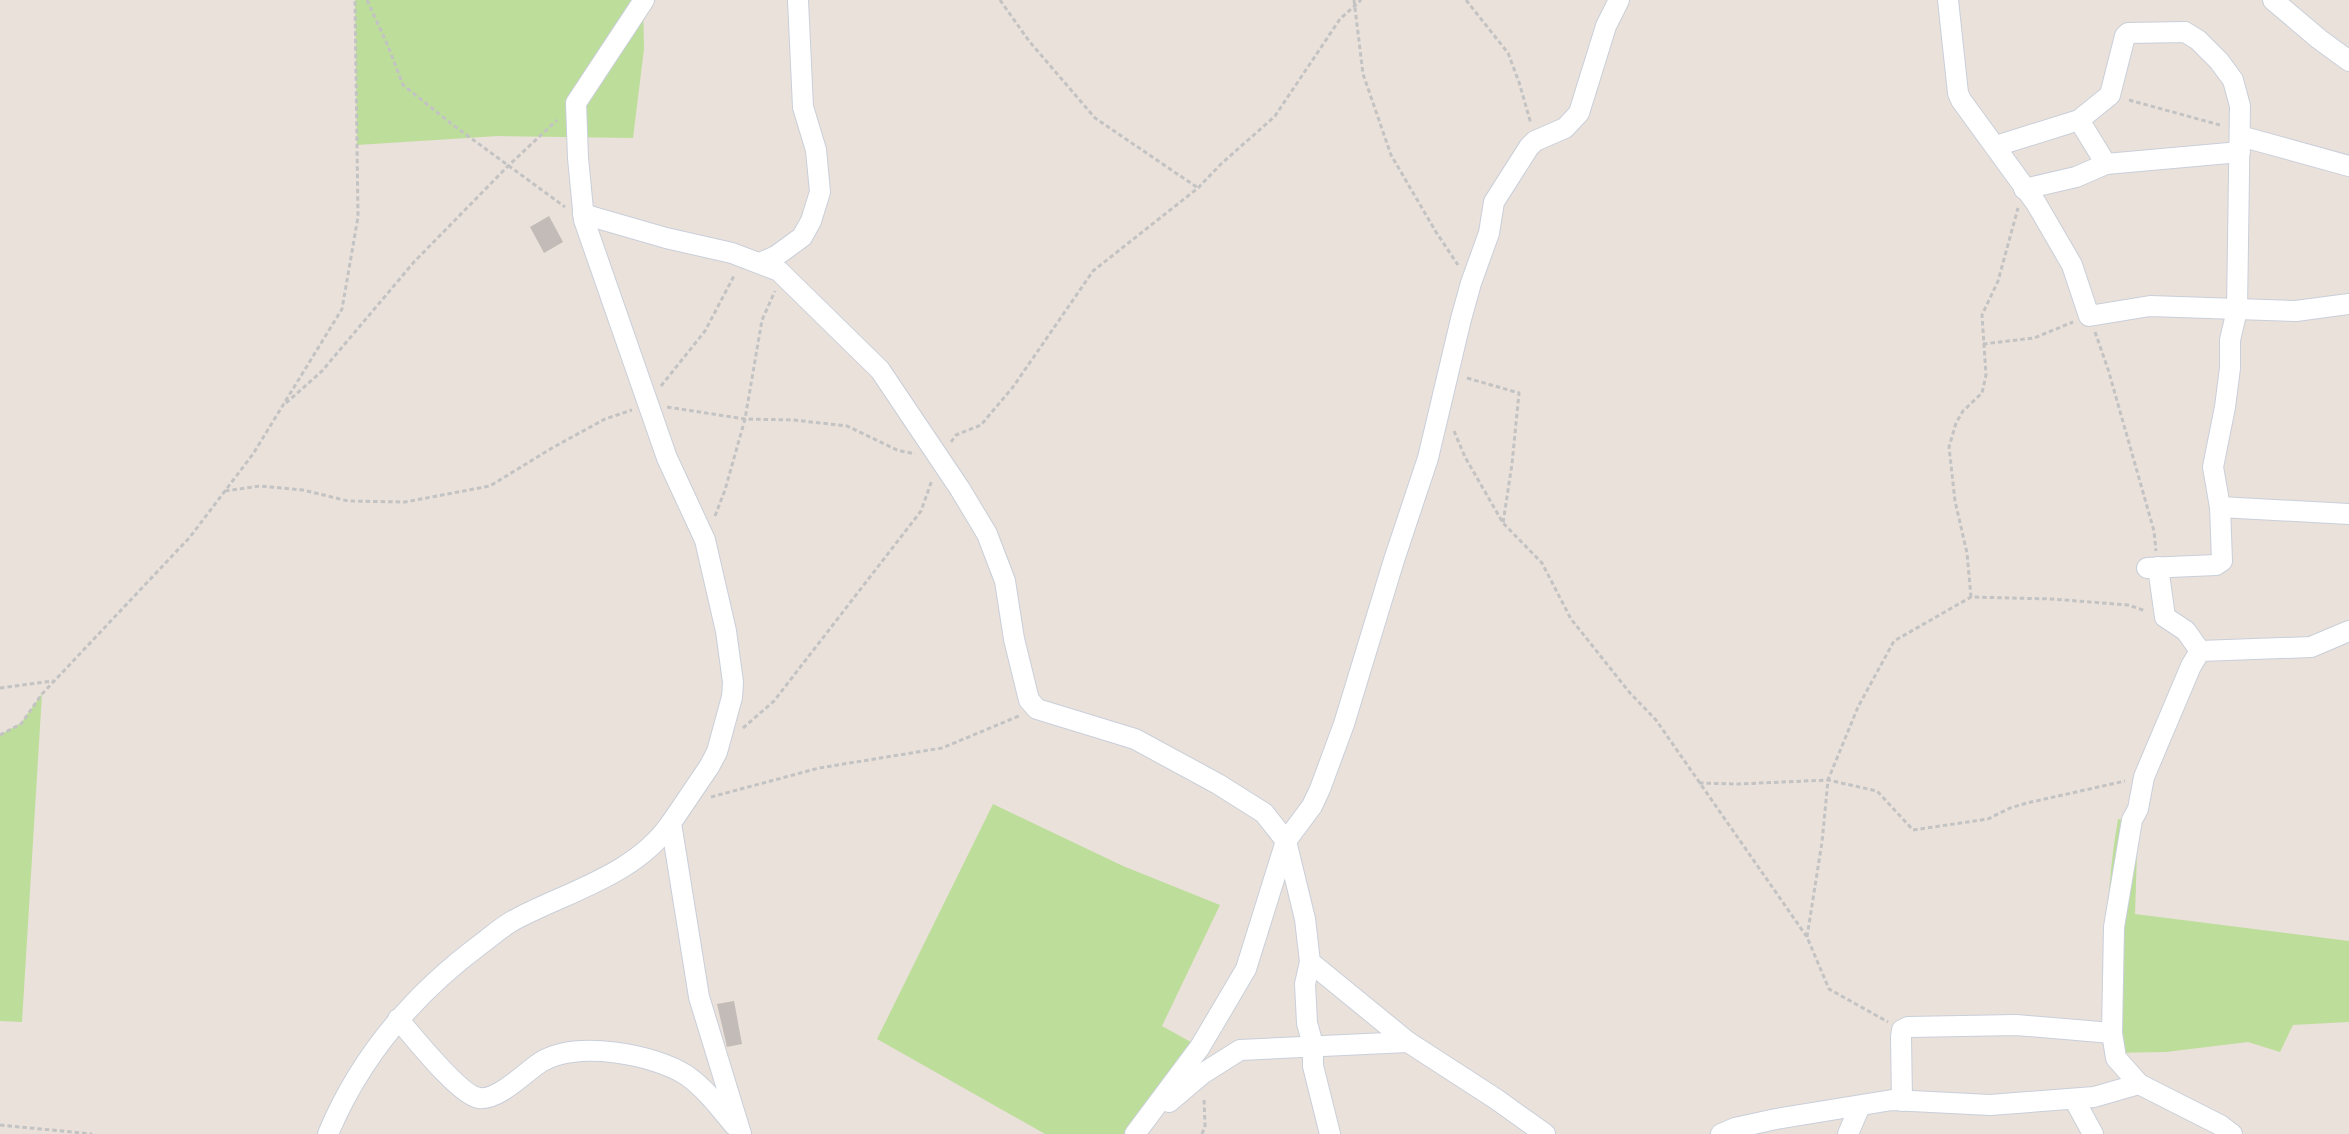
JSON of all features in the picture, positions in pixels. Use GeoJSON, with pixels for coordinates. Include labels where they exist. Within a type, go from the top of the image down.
{"type":"FeatureCollection","features":[{"type":"Feature","properties":{"kind":"street"},"geometry":{"type":"LineString","coordinates":[[328,1134],[341,1103],[398,1019],[458,961],[510,922],[609,876],[660,839],[717,752],[732,697],[733,682],[726,631],[705,540],[667,458],[602,278],[584,220],[576,103],[644,0]]}},
{"type":"Feature","properties":{"kind":"street"},"geometry":{"type":"LineString","coordinates":[[760,262],[776,256],[802,237],[811,221],[820,192],[816,150],[803,106],[798,0]]}},
{"type":"Feature","properties":{"kind":"street"},"geometry":{"type":"LineString","coordinates":[[1140,1127],[1200,1047],[1246,969],[1286,841],[1312,806],[1340,734],[1428,458],[1471,283],[1490,233],[1494,202],[1529,147],[1535,141],[1565,128],[1579,113],[1606,26],[1619,0]]}},
{"type":"Feature","properties":{"kind":"street"},"geometry":{"type":"LineString","coordinates":[[1948,0],[1958,93],[1974,119],[2036,203],[2072,265],[2089,316],[2150,306],[2296,311],[2349,304]]}},
{"type":"Feature","properties":{"kind":"street"},"geometry":{"type":"LineString","coordinates":[[2273,0],[2349,61]]}},
{"type":"Feature","properties":{"kind":"street"},"geometry":{"type":"LineString","coordinates":[[1996,146],[2079,120],[2110,95],[2125,36],[2128,33],[2185,32],[2198,40],[2233,80],[2240,106],[2237,310],[2230,340],[2230,368],[2225,407],[2213,467],[2220,507],[2222,561],[2216,565],[2152,568],[2165,617],[2186,631],[2200,651]]}},
{"type":"Feature","properties":{"kind":"street"},"geometry":{"type":"LineString","coordinates":[[2079,120],[2106,164]]}},
{"type":"Feature","properties":{"kind":"street"},"geometry":{"type":"LineString","coordinates":[[2024,189],[2076,177],[2106,164],[2240,144],[2349,166]]}},
{"type":"Feature","properties":{"kind":"street"},"geometry":{"type":"LineString","coordinates":[[584,214],[666,238],[732,253],[760,262],[783,273],[880,370],[960,489],[987,534],[1005,581],[1014,639],[1029,700],[1036,709],[1135,739],[1156,750],[1261,811],[1286,841],[1305,919],[1310,962],[1305,984],[1307,1023],[1313,1045],[1313,1066],[1330,1134]]}},
{"type":"Feature","properties":{"kind":"street"},"geometry":{"type":"LineString","coordinates":[[2220,507],[2349,514]]}},
{"type":"Feature","properties":{"kind":"street"},"geometry":{"type":"LineString","coordinates":[[2200,651],[2311,647],[2349,631]]}},
{"type":"Feature","properties":{"kind":"street"},"geometry":{"type":"LineString","coordinates":[[2200,651],[2191,666],[2144,777],[2138,809],[2132,820],[2114,927],[2112,1033],[2116,1058],[2139,1084],[2220,1125],[2232,1134]]}},
{"type":"Feature","properties":{"kind":"street"},"geometry":{"type":"LineString","coordinates":[[671,823],[684,891],[695,981],[741,1134]]}},
{"type":"Feature","properties":{"kind":"street"},"geometry":{"type":"LineString","coordinates":[[1310,962],[1408,1042],[1545,1134]]}},
{"type":"Feature","properties":{"kind":"street"},"geometry":{"type":"LineString","coordinates":[[398,1019],[458,1086],[477,1098],[491,1098],[550,1057],[596,1050],[613,1051],[651,1060],[688,1076],[706,1092],[741,1134]]}},
{"type":"Feature","properties":{"kind":"street"},"geometry":{"type":"LineString","coordinates":[[1902,1101],[1902,1030],[1908,1028],[2016,1024],[2112,1033]]}},
{"type":"Feature","properties":{"kind":"street"},"geometry":{"type":"LineString","coordinates":[[1140,1127],[1202,1074],[1240,1050],[1408,1042]]}},
{"type":"Feature","properties":{"kind":"street"},"geometry":{"type":"LineString","coordinates":[[1721,1134],[1735,1128],[1776,1119],[1892,1100],[1990,1105],[2094,1097],[2139,1084]]}},
{"type":"Feature","properties":{"kind":"street"},"geometry":{"type":"LineString","coordinates":[[2074,1099],[2093,1134]]}},
{"type":"Feature","properties":{"kind":"street"},"geometry":{"type":"LineString","coordinates":[[1848,1134],[1860,1106]]}},
{"type":"Feature","properties":{"kind":"path"},"geometry":{"type":"LineString","coordinates":[[0,735],[21,723],[55,681],[190,537],[253,454],[342,309],[358,217],[355,0]]}},
{"type":"Feature","properties":{"kind":"path"},"geometry":{"type":"LineString","coordinates":[[367,0],[403,85],[572,213],[584,214]]}},
{"type":"Feature","properties":{"kind":"path"},"geometry":{"type":"LineString","coordinates":[[1000,0],[1029,41],[1095,118],[1198,188]]}},
{"type":"Feature","properties":{"kind":"path"},"geometry":{"type":"LineString","coordinates":[[1354,0],[1363,74],[1391,155],[1436,232],[1471,283]]}},
{"type":"Feature","properties":{"kind":"path"},"geometry":{"type":"LineString","coordinates":[[741,730],[774,701],[921,511],[939,460],[956,435],[981,425],[1013,387],[1093,271],[1198,188],[1275,116],[1340,19],[1361,0]]}},
{"type":"Feature","properties":{"kind":"path"},"geometry":{"type":"LineString","coordinates":[[1466,0],[1508,53],[1520,82],[1535,141]]}},
{"type":"Feature","properties":{"kind":"path"},"geometry":{"type":"LineString","coordinates":[[2110,95],[2215,122],[2240,144]]}},
{"type":"Feature","properties":{"kind":"path"},"geometry":{"type":"LineString","coordinates":[[283,406],[322,371],[414,262],[508,166],[576,103]]}},
{"type":"Feature","properties":{"kind":"path"},"geometry":{"type":"LineString","coordinates":[[1971,597],[1967,553],[1955,501],[1949,447],[1956,423],[1963,411],[1982,393],[1986,375],[1982,315],[1998,281],[2024,189]]}},
{"type":"Feature","properties":{"kind":"path"},"geometry":{"type":"LineString","coordinates":[[648,404],[670,372],[705,331],[736,273],[760,262]]}},
{"type":"Feature","properties":{"kind":"path"},"geometry":{"type":"LineString","coordinates":[[705,540],[725,490],[745,419],[762,320],[783,273]]}},
{"type":"Feature","properties":{"kind":"path"},"geometry":{"type":"LineString","coordinates":[[1983,344],[2034,338],[2089,316],[2108,369],[2154,531],[2152,568]]}},
{"type":"Feature","properties":{"kind":"path"},"geometry":{"type":"LineString","coordinates":[[1448,373],[1519,393],[1503,523]]}},
{"type":"Feature","properties":{"kind":"path"},"geometry":{"type":"LineString","coordinates":[[225,491],[260,486],[303,490],[348,501],[405,502],[490,486],[605,419],[648,404],[745,419],[794,420],[847,426],[897,450],[939,460]]}},
{"type":"Feature","properties":{"kind":"path"},"geometry":{"type":"LineString","coordinates":[[1453,429],[1465,457],[1503,523],[1542,563],[1571,619],[1630,693],[1656,720],[1807,937],[1829,989],[1902,1030]]}},
{"type":"Feature","properties":{"kind":"path"},"geometry":{"type":"LineString","coordinates":[[1807,937],[1822,842],[1828,780],[1858,707],[1894,641],[1971,597],[2128,604],[2165,617]]}},
{"type":"Feature","properties":{"kind":"path"},"geometry":{"type":"LineString","coordinates":[[0,688],[55,681]]}},
{"type":"Feature","properties":{"kind":"path"},"geometry":{"type":"LineString","coordinates":[[683,805],[819,768],[942,748],[1036,709]]}},
{"type":"Feature","properties":{"kind":"path"},"geometry":{"type":"LineString","coordinates":[[1699,783],[1738,784],[1828,780],[1877,791],[1913,830],[1988,819],[2010,808],[2027,803],[2144,777]]}},
{"type":"Feature","properties":{"kind":"path"},"geometry":{"type":"LineString","coordinates":[[0,1125],[92,1134]]}},
{"type":"Feature","properties":{"kind":"green space"},"geometry":{"type":"Polygon","coordinates":[[[355,0],[643,0],[644,49],[633,138],[498,136],[357,145],[355,0]]]}},
{"type":"Feature","properties":{"kind":"green space"},"geometry":{"type":"Polygon","coordinates":[[[42,694],[22,1022],[0,1021],[0,735],[21,723],[42,694]]]}},
{"type":"Feature","properties":{"kind":"green space"},"geometry":{"type":"Polygon","coordinates":[[[993,804],[1123,866],[1220,905],[1162,1026],[1200,1047],[1135,1134],[1045,1134],[877,1039],[993,804]]]}},
{"type":"Feature","properties":{"kind":"green space"},"geometry":{"type":"Polygon","coordinates":[[[2118,819],[2138,823],[2135,914],[2349,941],[2349,1022],[2293,1025],[2280,1052],[2248,1042],[2166,1052],[2105,1053],[2108,907],[2118,819]]]}},
{"type":"Feature","properties":{"kind":"building"},"geometry":{"type":"Polygon","coordinates":[[[549,216],[563,242],[544,253],[530,227],[549,216]]]}},
{"type":"Feature","properties":{"kind":"building"},"geometry":{"type":"Polygon","coordinates":[[[734,1001],[742,1044],[727,1047],[717,1004],[734,1001]]]}}]}
